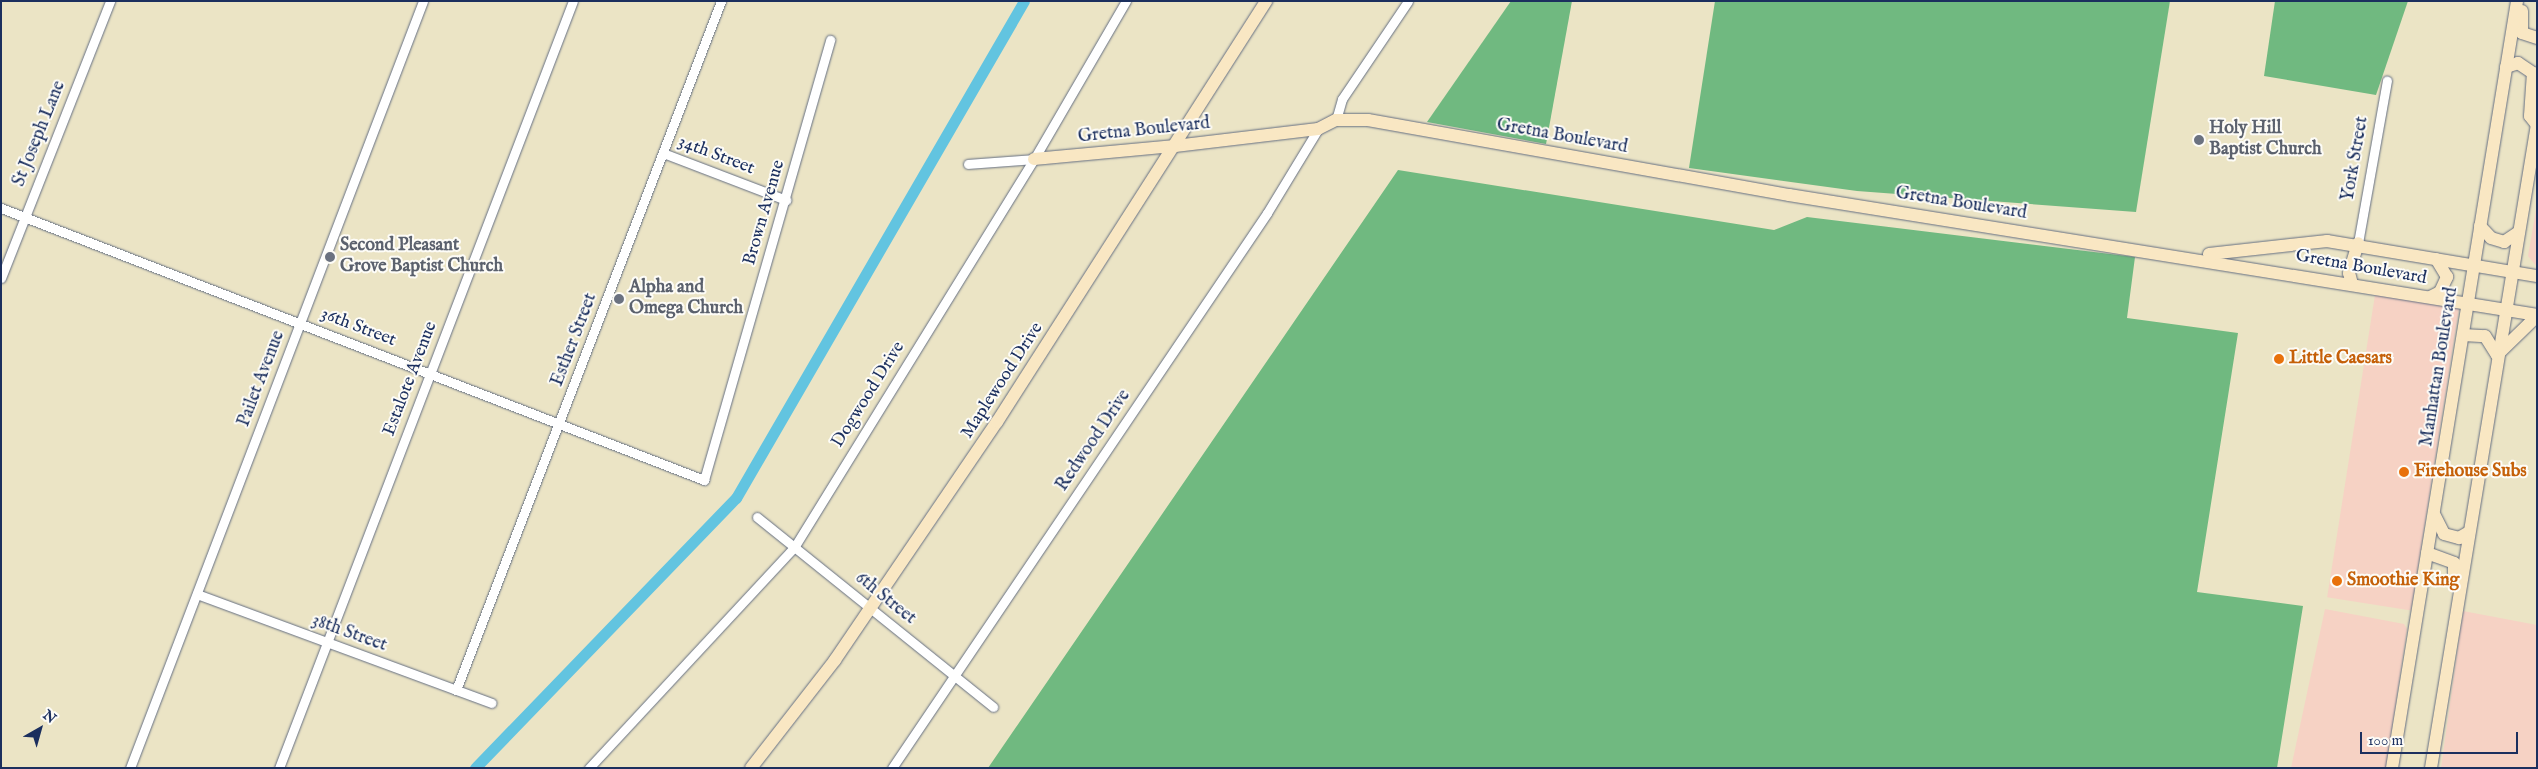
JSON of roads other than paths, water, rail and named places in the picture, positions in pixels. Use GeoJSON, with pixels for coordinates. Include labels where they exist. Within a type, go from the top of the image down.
{"type":"FeatureCollection","features":[{"type":"Feature","properties":{"kind":"street","name":"St Joseph Lane"},"geometry":{"type":"LineString","coordinates":[[1,278],[110,1]]}},
{"type":"Feature","properties":{"kind":"street","name":"Pailet Avenue"},"geometry":{"type":"LineString","coordinates":[[130,768],[423,1]]}},
{"type":"Feature","properties":{"kind":"street","name":"Estalote Avenue"},"geometry":{"type":"LineString","coordinates":[[279,768],[573,1]]}},
{"type":"Feature","properties":{"kind":"street","name":"Esther Street"},"geometry":{"type":"LineString","coordinates":[[456,690],[560,424],[721,1]]}},
{"type":"Feature","properties":{"kind":"street","name":"Dogwood Drive"},"geometry":{"type":"LineString","coordinates":[[590,768],[794,546],[1034,159],[1126,1]]}},
{"type":"Feature","properties":{"kind":"street","name":"Maplewood Drive"},"geometry":{"type":"LineString","coordinates":[[751,768],[870,608],[998,422],[1266,1]]}},
{"type":"Feature","properties":{"kind":"street"},"geometry":{"type":"LineString","coordinates":[[1336,120],[1342,99],[1408,1]]}},
{"type":"Feature","properties":{"kind":"street","name":"Manhattan Boulevard"},"geometry":{"type":"LineString","coordinates":[[2392,768],[2517,1]]}},
{"type":"Feature","properties":{"kind":"street"},"geometry":{"type":"LineString","coordinates":[[2524,1],[2522,33],[2537,38]]}},
{"type":"Feature","properties":{"kind":"street","name":"Brown Avenue"},"geometry":{"type":"LineString","coordinates":[[704,480],[786,200],[830,40]]}},
{"type":"Feature","properties":{"kind":"street"},"geometry":{"type":"LineString","coordinates":[[2431,768],[2497,355],[2537,124],[2530,116],[2533,73],[2518,63],[2506,67]]}},
{"type":"Feature","properties":{"kind":"street","name":"York Street"},"geometry":{"type":"LineString","coordinates":[[2358,243],[2387,81]]}},
{"type":"Feature","properties":{"kind":"street","name":"Gretna Boulevard"},"geometry":{"type":"LineString","coordinates":[[968,164],[1175,146],[1318,129],[1336,120],[1368,120],[1789,196],[2149,250],[2537,316]]}},
{"type":"Feature","properties":{"kind":"street","name":"Redwood Drive"},"geometry":{"type":"LineString","coordinates":[[892,768],[956,677],[1267,213],[1318,129]]}},
{"type":"Feature","properties":{"kind":"street","name":"34th Street"},"geometry":{"type":"LineString","coordinates":[[663,153],[786,200]]}},
{"type":"Feature","properties":{"kind":"street","name":"36th Street"},"geometry":{"type":"LineString","coordinates":[[1,208],[704,480]]}},
{"type":"Feature","properties":{"kind":"street"},"geometry":{"type":"LineString","coordinates":[[2480,226],[2491,238],[2504,242],[2519,232]]}},
{"type":"Feature","properties":{"kind":"street","name":"Gretna Boulevard"},"geometry":{"type":"LineString","coordinates":[[2149,250],[2230,254],[2300,242],[2358,243],[2436,259],[2537,276]]}},
{"type":"Feature","properties":{"kind":"street"},"geometry":{"type":"LineString","coordinates":[[2352,284],[2349,273],[2358,243]]}},
{"type":"Feature","properties":{"kind":"street"},"geometry":{"type":"LineString","coordinates":[[2430,297],[2440,292],[2447,277],[2436,259]]}},
{"type":"Feature","properties":{"kind":"street"},"geometry":{"type":"LineString","coordinates":[[2497,355],[2537,316]]}},
{"type":"Feature","properties":{"kind":"street"},"geometry":{"type":"LineString","coordinates":[[2463,335],[2485,336],[2497,355]]}},
{"type":"Feature","properties":{"kind":"street"},"geometry":{"type":"LineString","coordinates":[[2434,514],[2444,534],[2459,538],[2469,532]]}},
{"type":"Feature","properties":{"kind":"street","name":"6th Street"},"geometry":{"type":"LineString","coordinates":[[757,517],[993,707]]}},
{"type":"Feature","properties":{"kind":"street"},"geometry":{"type":"LineString","coordinates":[[2428,553],[2454,563],[2449,607],[2455,615]]}},
{"type":"Feature","properties":{"kind":"street","name":"38th Street"},"geometry":{"type":"LineString","coordinates":[[197,594],[491,703]]}},
{"type":"Feature","properties":{"kind":"waterway"},"geometry":{"type":"LineString","coordinates":[[475,768],[736,498],[1024,1]]}},
{"type":"Feature","properties":{"kind":"place","name":"Holy Hill Baptist Church"},"geometry":{"type":"Point","coordinates":[2199,140]}},
{"type":"Feature","properties":{"kind":"place","name":"Second Pleasant Grove Baptist Church"},"geometry":{"type":"Point","coordinates":[330,257]}},
{"type":"Feature","properties":{"kind":"place","name":"Alpha and Omega Church"},"geometry":{"type":"Point","coordinates":[619,299]}},
{"type":"Feature","properties":{"kind":"place","name":"Little Caesars"},"geometry":{"type":"Point","coordinates":[2279,359]}},
{"type":"Feature","properties":{"kind":"place","name":"Firehouse Subs"},"geometry":{"type":"Point","coordinates":[2404,472]}},
{"type":"Feature","properties":{"kind":"place","name":"Smoothie King"},"geometry":{"type":"Point","coordinates":[2337,581]}}]}
